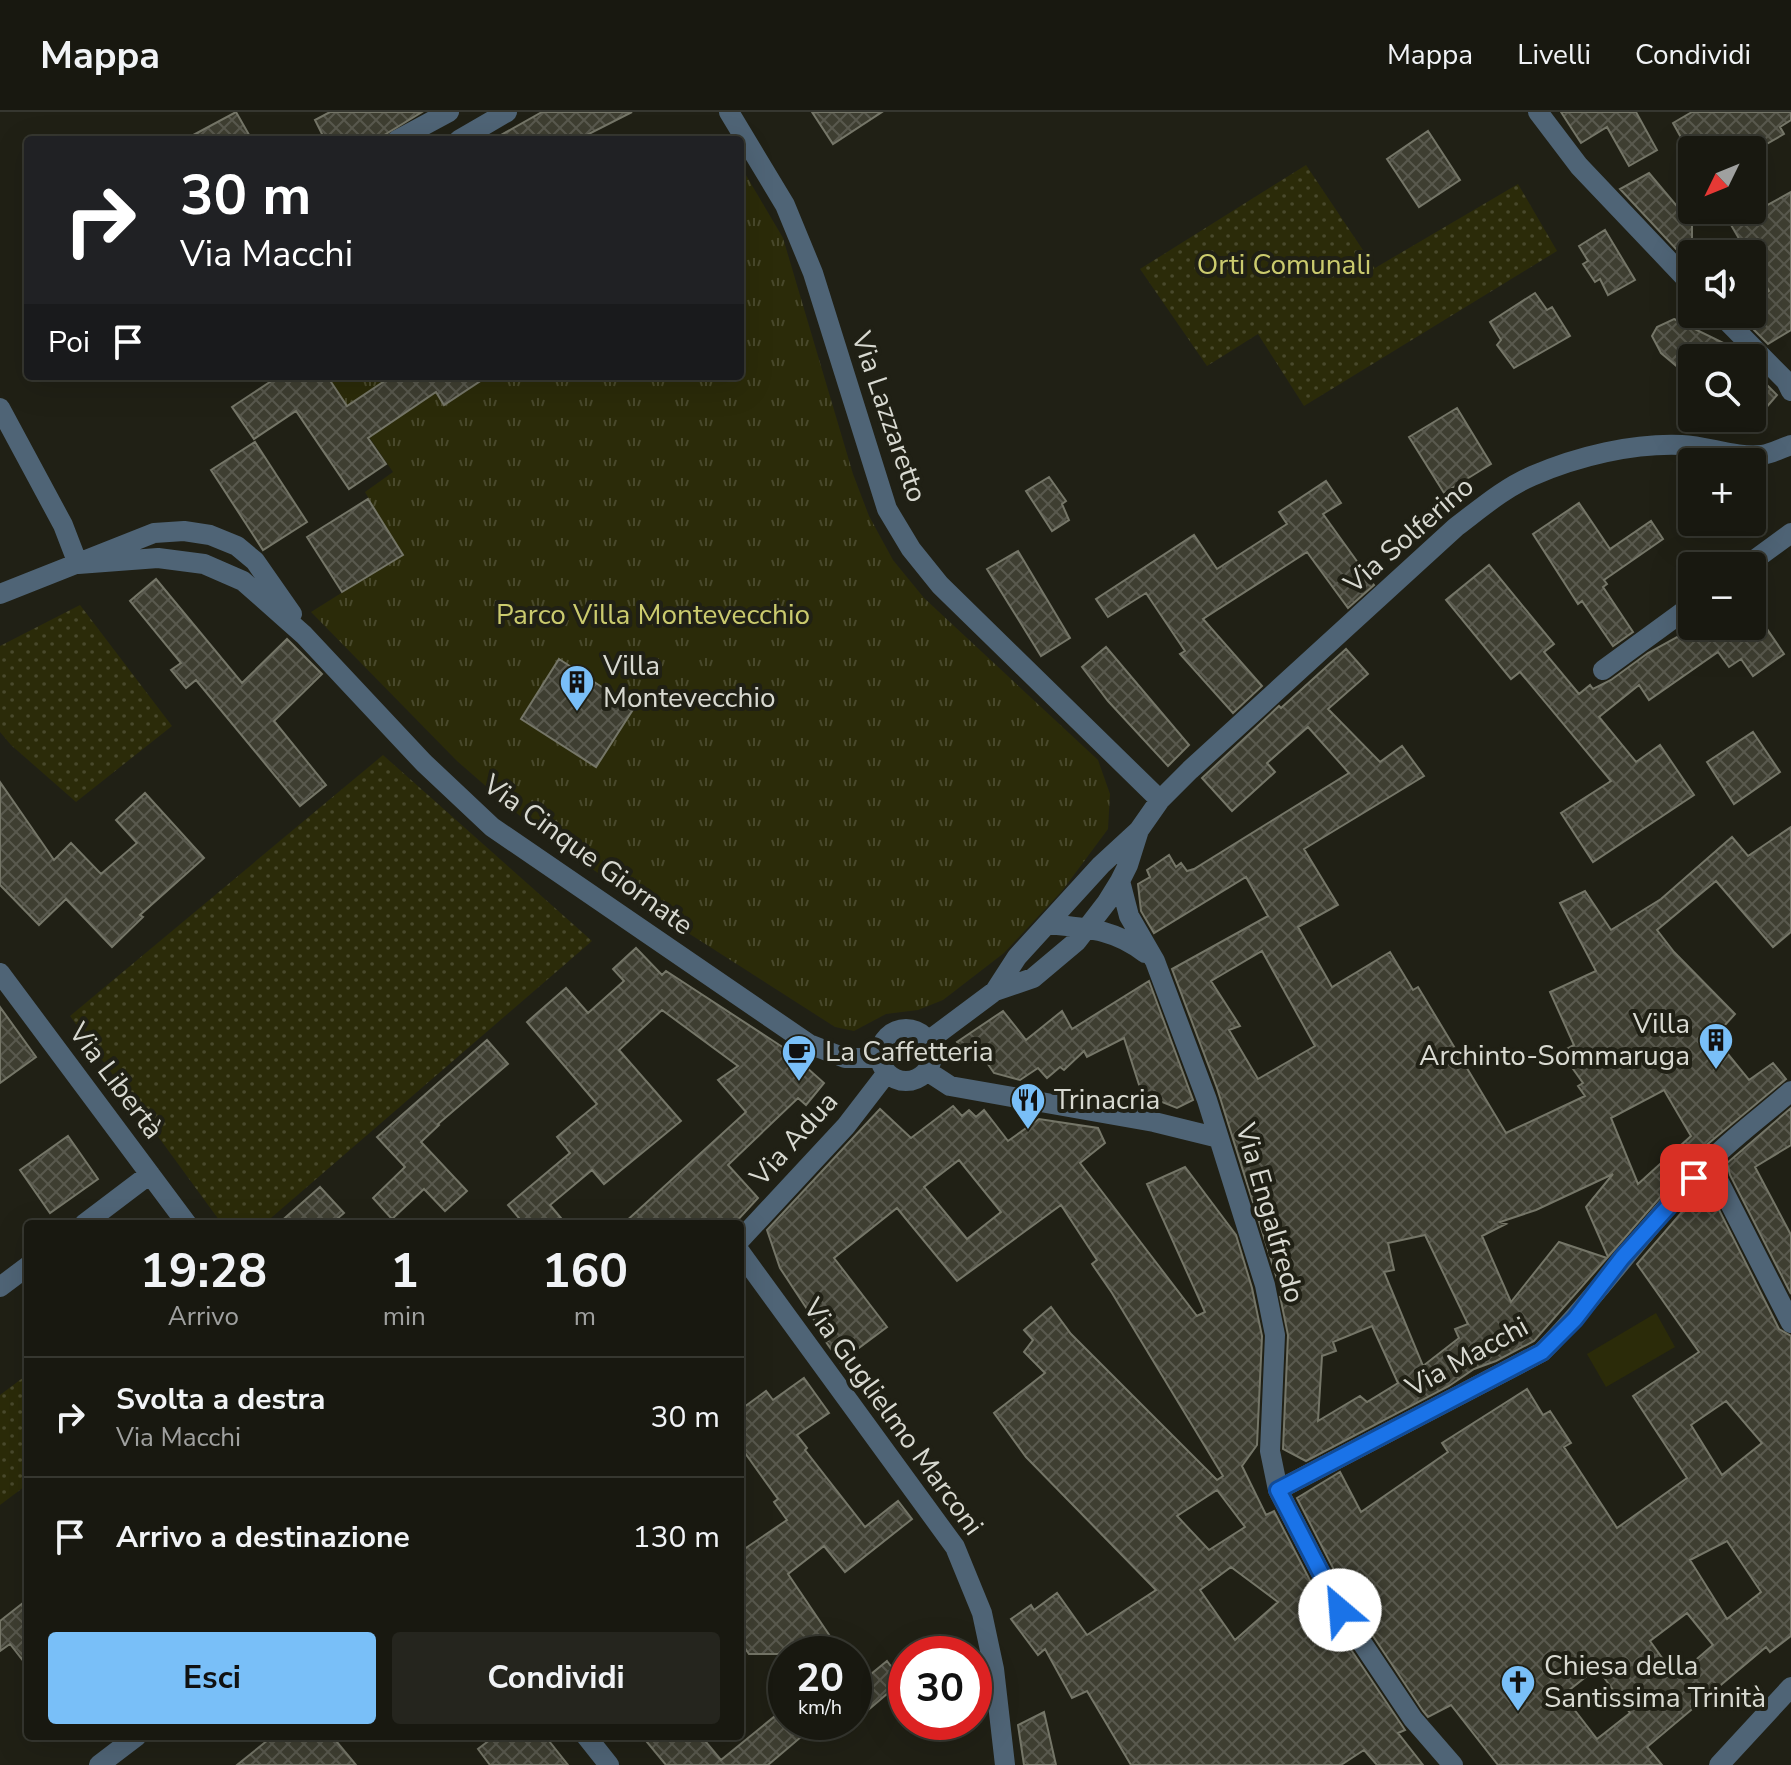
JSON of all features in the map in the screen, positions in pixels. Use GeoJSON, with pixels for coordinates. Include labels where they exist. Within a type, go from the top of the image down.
{"type":"FeatureCollection","features":[{"type":"Feature","properties":{"kind":"street"},"geometry":{"type":"LineString","coordinates":[[404,136],[449,112]]}},
{"type":"Feature","properties":{"kind":"street"},"geometry":{"type":"LineString","coordinates":[[466,136],[507,112]]}},
{"type":"Feature","properties":{"kind":"street","name":"Via Lazzaretto"},"geometry":{"type":"LineString","coordinates":[[729,112],[743,136]]}},
{"type":"Feature","properties":{"kind":"street"},"geometry":{"type":"LineString","coordinates":[[1538,112],[1597,186],[1678,270]]}},
{"type":"Feature","properties":{"kind":"street","name":"Via Lazzaretto"},"geometry":{"type":"LineString","coordinates":[[744,137],[785,205],[813,273],[887,509],[911,549],[940,585],[1160,800]]}},
{"type":"Feature","properties":{"kind":"street"},"geometry":{"type":"LineString","coordinates":[[1734,328],[1786,381],[1791,391]]}},
{"type":"Feature","properties":{"kind":"street"},"geometry":{"type":"LineString","coordinates":[[0,408],[63,525],[78,564]]}},
{"type":"Feature","properties":{"kind":"street","name":"Via Solferino"},"geometry":{"type":"LineString","coordinates":[[995,991],[1017,957],[1101,865],[1139,830],[1160,800],[1190,770],[1456,527],[1492,499],[1530,476],[1569,462],[1650,446],[1685,445],[1762,455],[1791,445]]}},
{"type":"Feature","properties":{"kind":"street","name":"Via Cinque Giornate"},"geometry":{"type":"LineString","coordinates":[[0,594],[154,533],[184,531],[210,535],[237,546],[255,561],[277,589],[304,635]]}},
{"type":"Feature","properties":{"kind":"street"},"geometry":{"type":"LineString","coordinates":[[1765,552],[1791,533]]}},
{"type":"Feature","properties":{"kind":"street","name":"Via Cinque Giornate"},"geometry":{"type":"LineString","coordinates":[[78,564],[158,558],[204,564],[243,581],[304,635],[424,763],[492,827],[809,1044],[845,1058],[883,1066]]}},
{"type":"Feature","properties":{"kind":"street"},"geometry":{"type":"LineString","coordinates":[[1603,670],[1678,615]]}},
{"type":"Feature","properties":{"kind":"street","name":"Via Solferino"},"geometry":{"type":"LineString","coordinates":[[928,1041],[995,991],[1033,978],[1077,941],[1120,881],[1139,830]]}},
{"type":"Feature","properties":{"kind":"street","name":"Via Engalfredo"},"geometry":{"type":"LineString","coordinates":[[1120,881],[1129,916],[1155,961],[1219,1138],[1265,1285],[1275,1335],[1270,1451],[1278,1490],[1340,1610],[1413,1719],[1453,1765]]}},
{"type":"Feature","properties":{"kind":"street"},"geometry":{"type":"LineString","coordinates":[[1048,924],[1087,928],[1127,939],[1155,961]]}},
{"type":"Feature","properties":{"kind":"street","name":"Via Libertà"},"geometry":{"type":"LineString","coordinates":[[0,973],[184,1220]]}},
{"type":"Feature","properties":{"kind":"street"},"geometry":{"type":"LineString","coordinates":[[908,1028],[920,1032],[928,1041],[932,1056],[927,1071],[918,1079],[896,1080],[883,1066],[881,1046],[886,1036],[908,1028]]}},
{"type":"Feature","properties":{"kind":"street","name":"Via Adua"},"geometry":{"type":"LineString","coordinates":[[744,1236],[846,1126],[883,1066]]}},
{"type":"Feature","properties":{"kind":"street"},"geometry":{"type":"LineString","coordinates":[[927,1071],[950,1086],[1154,1122],[1219,1138]]}},
{"type":"Feature","properties":{"kind":"street","name":"Via Macchi"},"geometry":{"type":"LineString","coordinates":[[1278,1490],[1542,1352],[1575,1319],[1622,1258],[1712,1158],[1791,1091]]}},
{"type":"Feature","properties":{"kind":"street"},"geometry":{"type":"LineString","coordinates":[[1712,1158],[1718,1180],[1791,1323]]}},
{"type":"Feature","properties":{"kind":"street"},"geometry":{"type":"LineString","coordinates":[[89,1220],[150,1174]]}},
{"type":"Feature","properties":{"kind":"street","name":"Via Guglielmo Marconi"},"geometry":{"type":"LineString","coordinates":[[744,1257],[955,1547],[982,1613],[994,1669],[1005,1765]]}},
{"type":"Feature","properties":{"kind":"street"},"geometry":{"type":"LineString","coordinates":[[0,1287],[24,1269]]}},
{"type":"Feature","properties":{"kind":"street"},"geometry":{"type":"LineString","coordinates":[[1719,1765],[1791,1687]]}},
{"type":"Feature","properties":{"kind":"street"},"geometry":{"type":"LineString","coordinates":[[99,1765],[132,1740]]}},
{"type":"Feature","properties":{"kind":"street"},"geometry":{"type":"LineString","coordinates":[[589,1740],[609,1765]]}},
{"type":"Feature","properties":{"kind":"green space","name":"Orti Comunali"},"geometry":{"type":"Polygon","coordinates":[[[1306,165],[1375,268],[1518,184],[1557,251],[1304,406],[1258,334],[1207,366],[1140,269],[1306,165]]]}},
{"type":"Feature","properties":{"kind":"green space","name":"Parco Villa Montevecchio"},"geometry":{"type":"Polygon","coordinates":[[[744,172],[783,238],[853,474],[869,516],[893,560],[924,598],[1098,760],[1110,794],[1108,829],[1062,891],[1004,953],[943,1000],[918,1010],[886,1014],[854,1031],[835,1027],[542,835],[457,761],[311,612],[402,555],[365,492],[393,472],[330,380],[744,380],[744,172]]]}},
{"type":"Feature","properties":{"kind":"green space"},"geometry":{"type":"Polygon","coordinates":[[[80,605],[172,726],[76,802],[0,732],[0,646],[80,605]]]}},
{"type":"Feature","properties":{"kind":"green space"},"geometry":{"type":"Polygon","coordinates":[[[383,755],[592,941],[269,1220],[219,1220],[70,1016],[383,755]]]}},
{"type":"Feature","properties":{"kind":"green space"},"geometry":{"type":"Polygon","coordinates":[[[1656,1313],[1675,1347],[1606,1387],[1587,1354],[1656,1313]]]}},
{"type":"Feature","properties":{"kind":"green space"},"geometry":{"type":"Polygon","coordinates":[[[24,1377],[24,1487],[0,1505],[0,1395],[24,1377]]]}},
{"type":"Feature","properties":{"kind":"building"},"geometry":{"type":"Polygon","coordinates":[[[236,112],[250,136],[191,136],[236,112]]]}},
{"type":"Feature","properties":{"kind":"building"},"geometry":{"type":"Polygon","coordinates":[[[330,112],[422,112],[383,136],[323,136],[315,120],[330,112]]]}},
{"type":"Feature","properties":{"kind":"building"},"geometry":{"type":"Polygon","coordinates":[[[542,112],[632,112],[585,136],[499,136],[542,112]]]}},
{"type":"Feature","properties":{"kind":"building"},"geometry":{"type":"Polygon","coordinates":[[[812,112],[882,112],[833,144],[812,112]]]}},
{"type":"Feature","properties":{"kind":"building"},"geometry":{"type":"Polygon","coordinates":[[[1561,112],[1636,112],[1657,150],[1629,166],[1607,127],[1581,143],[1561,112]]]}},
{"type":"Feature","properties":{"kind":"building"},"geometry":{"type":"Polygon","coordinates":[[[1692,112],[1791,112],[1791,120],[1780,127],[1784,134],[1766,144],[1766,136],[1680,136],[1673,123],[1692,112]]]}},
{"type":"Feature","properties":{"kind":"building"},"geometry":{"type":"Polygon","coordinates":[[[1428,131],[1460,180],[1419,207],[1387,159],[1428,131]]]}},
{"type":"Feature","properties":{"kind":"building"},"geometry":{"type":"Polygon","coordinates":[[[1649,173],[1678,207],[1678,224],[1692,224],[1692,240],[1678,240],[1678,251],[1620,189],[1649,173]]]}},
{"type":"Feature","properties":{"kind":"building"},"geometry":{"type":"Polygon","coordinates":[[[1791,192],[1791,330],[1768,344],[1752,328],[1766,328],[1766,293],[1769,291],[1766,286],[1766,240],[1740,240],[1731,225],[1766,224],[1766,206],[1791,192]]]}},
{"type":"Feature","properties":{"kind":"building"},"geometry":{"type":"Polygon","coordinates":[[[1605,230],[1635,280],[1608,295],[1600,279],[1595,282],[1583,264],[1588,261],[1579,246],[1605,230]]]}},
{"type":"Feature","properties":{"kind":"building"},"geometry":{"type":"Polygon","coordinates":[[[1535,293],[1547,310],[1552,307],[1570,336],[1514,368],[1497,345],[1501,340],[1490,322],[1535,293]]]}},
{"type":"Feature","properties":{"kind":"building"},"geometry":{"type":"Polygon","coordinates":[[[1674,319],[1678,321],[1678,328],[1693,328],[1726,344],[1678,344],[1678,367],[1661,353],[1652,336],[1657,327],[1674,319]]]}},
{"type":"Feature","properties":{"kind":"building"},"geometry":{"type":"Polygon","coordinates":[[[273,380],[330,380],[347,406],[386,380],[482,380],[444,405],[436,392],[368,438],[386,464],[349,489],[296,411],[254,439],[232,407],[273,380]]]}},
{"type":"Feature","properties":{"kind":"building"},"geometry":{"type":"Polygon","coordinates":[[[1766,384],[1777,395],[1766,408],[1766,384]]]}},
{"type":"Feature","properties":{"kind":"building"},"geometry":{"type":"Polygon","coordinates":[[[1457,408],[1491,464],[1444,493],[1409,437],[1457,408]]]}},
{"type":"Feature","properties":{"kind":"building"},"geometry":{"type":"Polygon","coordinates":[[[255,442],[307,522],[263,550],[211,470],[255,442]]]}},
{"type":"Feature","properties":{"kind":"building"},"geometry":{"type":"Polygon","coordinates":[[[1049,477],[1066,501],[1062,504],[1069,520],[1052,531],[1026,491],[1049,477]]]}},
{"type":"Feature","properties":{"kind":"building"},"geometry":{"type":"Polygon","coordinates":[[[1326,481],[1341,503],[1323,514],[1374,585],[1348,608],[1307,552],[1203,619],[1262,686],[1233,713],[1180,654],[1185,651],[1146,593],[1108,617],[1096,599],[1194,535],[1217,569],[1287,524],[1279,512],[1326,481]]]}},
{"type":"Feature","properties":{"kind":"building"},"geometry":{"type":"Polygon","coordinates":[[[368,499],[403,555],[342,592],[307,537],[368,499]]]}},
{"type":"Feature","properties":{"kind":"building"},"geometry":{"type":"Polygon","coordinates":[[[1579,503],[1610,549],[1651,521],[1663,539],[1604,580],[1607,584],[1603,587],[1633,632],[1613,646],[1582,601],[1578,604],[1533,534],[1579,503]]]}},
{"type":"Feature","properties":{"kind":"building"},"geometry":{"type":"Polygon","coordinates":[[[1018,551],[1070,638],[1041,656],[987,569],[1018,551]]]}},
{"type":"Feature","properties":{"kind":"building"},"geometry":{"type":"Polygon","coordinates":[[[1489,565],[1554,644],[1544,652],[1579,694],[1590,685],[1593,689],[1611,680],[1648,653],[1678,636],[1678,640],[1766,640],[1766,627],[1784,654],[1753,676],[1741,659],[1729,667],[1718,652],[1649,700],[1639,685],[1599,717],[1636,762],[1660,745],[1694,795],[1593,862],[1561,813],[1611,781],[1520,672],[1511,679],[1446,600],[1489,565]]]}},
{"type":"Feature","properties":{"kind":"building"},"geometry":{"type":"Polygon","coordinates":[[[156,579],[242,683],[287,639],[322,674],[274,721],[326,785],[300,806],[196,680],[186,688],[171,670],[181,663],[130,601],[156,579]]]}},
{"type":"Feature","properties":{"kind":"building"},"geometry":{"type":"Polygon","coordinates":[[[1106,647],[1189,745],[1168,766],[1108,701],[1082,667],[1106,647]]]}},
{"type":"Feature","properties":{"kind":"building"},"geometry":{"type":"Polygon","coordinates":[[[1346,649],[1368,674],[1328,709],[1380,762],[1402,746],[1424,776],[1304,849],[1338,905],[1298,927],[1332,987],[1390,952],[1413,990],[1418,987],[1506,1133],[1585,1096],[1578,1086],[1583,1083],[1561,1052],[1574,1045],[1550,992],[1596,971],[1560,903],[1585,891],[1611,930],[1661,899],[1732,837],[1748,856],[1791,827],[1791,932],[1773,947],[1716,881],[1657,930],[1674,952],[1735,1014],[1714,1037],[1749,1080],[1773,1063],[1786,1079],[1703,1148],[1608,1257],[1586,1207],[1613,1174],[1536,1210],[1500,1222],[1506,1224],[1482,1236],[1511,1302],[1559,1242],[1607,1258],[1534,1341],[1474,1369],[1449,1386],[1306,1461],[1283,1449],[1288,1335],[1280,1296],[1284,1301],[1217,1088],[1172,969],[1268,916],[1246,877],[1154,933],[1141,911],[1138,884],[1150,877],[1147,870],[1169,855],[1176,867],[1181,863],[1187,871],[1194,869],[1349,773],[1308,727],[1267,763],[1275,772],[1232,811],[1202,778],[1279,706],[1281,708],[1346,649]],[[1262,951],[1211,981],[1240,1026],[1229,1030],[1258,1079],[1315,1046],[1262,951]],[[1664,1090],[1611,1118],[1638,1184],[1691,1136],[1664,1090]],[[1425,1235],[1388,1243],[1394,1270],[1384,1272],[1423,1366],[1459,1338],[1455,1329],[1468,1324],[1425,1235]],[[1372,1326],[1333,1342],[1336,1351],[1322,1356],[1318,1421],[1360,1396],[1367,1402],[1398,1383],[1372,1326]]]}},
{"type":"Feature","properties":{"kind":"building","name":"Villa Montevecchio"},"geometry":{"type":"Polygon","coordinates":[[[559,659],[634,708],[596,767],[521,719],[559,659]]]}},
{"type":"Feature","properties":{"kind":"building"},"geometry":{"type":"Polygon","coordinates":[[[1753,732],[1780,772],[1734,804],[1707,762],[1753,732]]]}},
{"type":"Feature","properties":{"kind":"building"},"geometry":{"type":"Polygon","coordinates":[[[0,782],[54,860],[71,843],[101,874],[137,843],[116,820],[145,793],[204,858],[140,915],[143,917],[112,947],[66,899],[39,925],[0,885],[0,782]]]}},
{"type":"Feature","properties":{"kind":"building"},"geometry":{"type":"Polygon","coordinates":[[[636,948],[662,975],[666,971],[787,1050],[824,1083],[806,1105],[798,1098],[728,1165],[758,1198],[738,1220],[627,1220],[746,1112],[718,1080],[738,1066],[662,1010],[619,1050],[681,1121],[604,1184],[592,1170],[550,1205],[563,1220],[521,1220],[508,1205],[570,1153],[557,1137],[597,1104],[527,1022],[566,988],[588,1013],[624,981],[613,969],[636,948]]]}},
{"type":"Feature","properties":{"kind":"building"},"geometry":{"type":"Polygon","coordinates":[[[1149,981],[1193,1100],[1177,1108],[1142,1094],[1124,1038],[1087,1057],[1084,1051],[1064,1070],[1060,1067],[1047,1078],[1038,1068],[1020,1080],[994,1073],[983,1057],[973,1063],[957,1042],[1003,1011],[1026,1040],[1062,1011],[1072,1029],[1149,981]]]}},
{"type":"Feature","properties":{"kind":"building"},"geometry":{"type":"Polygon","coordinates":[[[0,1007],[36,1057],[0,1083],[0,1007]]]}},
{"type":"Feature","properties":{"kind":"building"},"geometry":{"type":"Polygon","coordinates":[[[487,1040],[508,1064],[421,1142],[467,1191],[445,1211],[424,1189],[392,1219],[373,1198],[405,1167],[377,1137],[487,1040]]]}},
{"type":"Feature","properties":{"kind":"building"},"geometry":{"type":"Polygon","coordinates":[[[953,1106],[962,1116],[969,1110],[976,1117],[984,1110],[1008,1141],[1039,1119],[1098,1128],[1105,1143],[1080,1163],[1197,1316],[1205,1312],[1147,1184],[1185,1167],[1236,1235],[1262,1336],[1257,1445],[1242,1466],[1266,1515],[1274,1511],[1329,1617],[1405,1730],[1398,1733],[1423,1765],[1377,1765],[1364,1750],[1341,1765],[1131,1765],[1087,1691],[1072,1698],[1045,1649],[1038,1655],[1011,1619],[1031,1605],[1034,1610],[1057,1593],[1087,1635],[1156,1590],[1026,1457],[994,1413],[1045,1373],[1024,1352],[1033,1340],[1024,1330],[1051,1307],[1071,1334],[1217,1480],[1223,1476],[1092,1264],[1097,1260],[1061,1205],[957,1281],[897,1208],[834,1258],[887,1327],[840,1362],[780,1268],[767,1230],[880,1109],[911,1138],[953,1106]],[[959,1160],[924,1187],[967,1239],[1001,1212],[959,1160]],[[1217,1490],[1177,1516],[1209,1550],[1245,1527],[1217,1490]],[[1231,1567],[1200,1590],[1235,1640],[1278,1602],[1231,1567]]]}},
{"type":"Feature","properties":{"kind":"building"},"geometry":{"type":"Polygon","coordinates":[[[1791,1108],[1791,1145],[1755,1167],[1791,1235],[1791,1294],[1730,1175],[1727,1163],[1791,1108]]]}},
{"type":"Feature","properties":{"kind":"building"},"geometry":{"type":"Polygon","coordinates":[[[68,1136],[98,1179],[50,1213],[20,1170],[68,1136]]]}},
{"type":"Feature","properties":{"kind":"building"},"geometry":{"type":"Polygon","coordinates":[[[1706,1184],[1779,1329],[1791,1336],[1791,1636],[1770,1652],[1766,1647],[1647,1747],[1662,1765],[1498,1765],[1451,1705],[1428,1717],[1423,1711],[1351,1603],[1297,1498],[1340,1472],[1361,1512],[1448,1452],[1442,1443],[1527,1389],[1543,1415],[1550,1411],[1571,1443],[1564,1447],[1617,1528],[1687,1478],[1633,1396],[1699,1352],[1637,1264],[1706,1184]],[[1726,1401],[1691,1425],[1722,1475],[1762,1443],[1726,1401]],[[1727,1541],[1690,1560],[1727,1619],[1761,1592],[1727,1541]],[[1687,1613],[1650,1641],[1676,1677],[1713,1645],[1687,1613]],[[1597,1668],[1563,1695],[1597,1739],[1630,1713],[1597,1668]]]}},
{"type":"Feature","properties":{"kind":"building"},"geometry":{"type":"Polygon","coordinates":[[[320,1187],[344,1213],[336,1220],[283,1220],[320,1187]]]}},
{"type":"Feature","properties":{"kind":"building"},"geometry":{"type":"Polygon","coordinates":[[[804,1378],[829,1413],[797,1435],[807,1448],[805,1450],[865,1527],[898,1501],[912,1519],[845,1572],[824,1546],[788,1574],[830,1636],[768,1636],[768,1654],[749,1654],[744,1647],[744,1549],[787,1520],[774,1502],[778,1499],[744,1452],[744,1407],[766,1391],[773,1400],[804,1378]]]}},
{"type":"Feature","properties":{"kind":"building"},"geometry":{"type":"Polygon","coordinates":[[[24,1602],[24,1662],[10,1644],[0,1651],[0,1621],[24,1602]]]}},
{"type":"Feature","properties":{"kind":"building"},"geometry":{"type":"Polygon","coordinates":[[[888,1662],[888,1693],[872,1707],[872,1673],[888,1662]]]}},
{"type":"Feature","properties":{"kind":"building"},"geometry":{"type":"Polygon","coordinates":[[[1044,1712],[1056,1765],[1024,1765],[1018,1725],[1044,1712]]]}},
{"type":"Feature","properties":{"kind":"building"},"geometry":{"type":"Polygon","coordinates":[[[768,1722],[768,1740],[797,1740],[768,1765],[666,1765],[645,1740],[704,1740],[721,1760],[768,1722]]]}},
{"type":"Feature","properties":{"kind":"building"},"geometry":{"type":"Polygon","coordinates":[[[268,1740],[335,1740],[356,1765],[237,1765],[268,1740]]]}},
{"type":"Feature","properties":{"kind":"building"},"geometry":{"type":"Polygon","coordinates":[[[490,1740],[548,1740],[568,1765],[490,1765],[478,1749],[490,1740]]]}},
{"type":"Feature","properties":{"kind":"place","name":"Villa Montevecchio"},"geometry":{"type":"Point","coordinates":[577,713]}},
{"type":"Feature","properties":{"kind":"place","name":"Villa Archinto-Sommaruga"},"geometry":{"type":"Point","coordinates":[1716,1071]}},
{"type":"Feature","properties":{"kind":"place","name":"La Caffetteria"},"geometry":{"type":"Point","coordinates":[799,1083]}},
{"type":"Feature","properties":{"kind":"place","name":"Trinacria"},"geometry":{"type":"Point","coordinates":[1028,1131]}},
{"type":"Feature","properties":{"kind":"place","name":"Chiesa della Santissima Trinità"},"geometry":{"type":"Point","coordinates":[1518,1713]}},
{"type":"Feature","properties":{"kind":"route"},"geometry":{"type":"LineString","coordinates":[[1340,1610],[1278,1490],[1542,1352],[1575,1319],[1622,1258],[1694,1178]]}}]}
